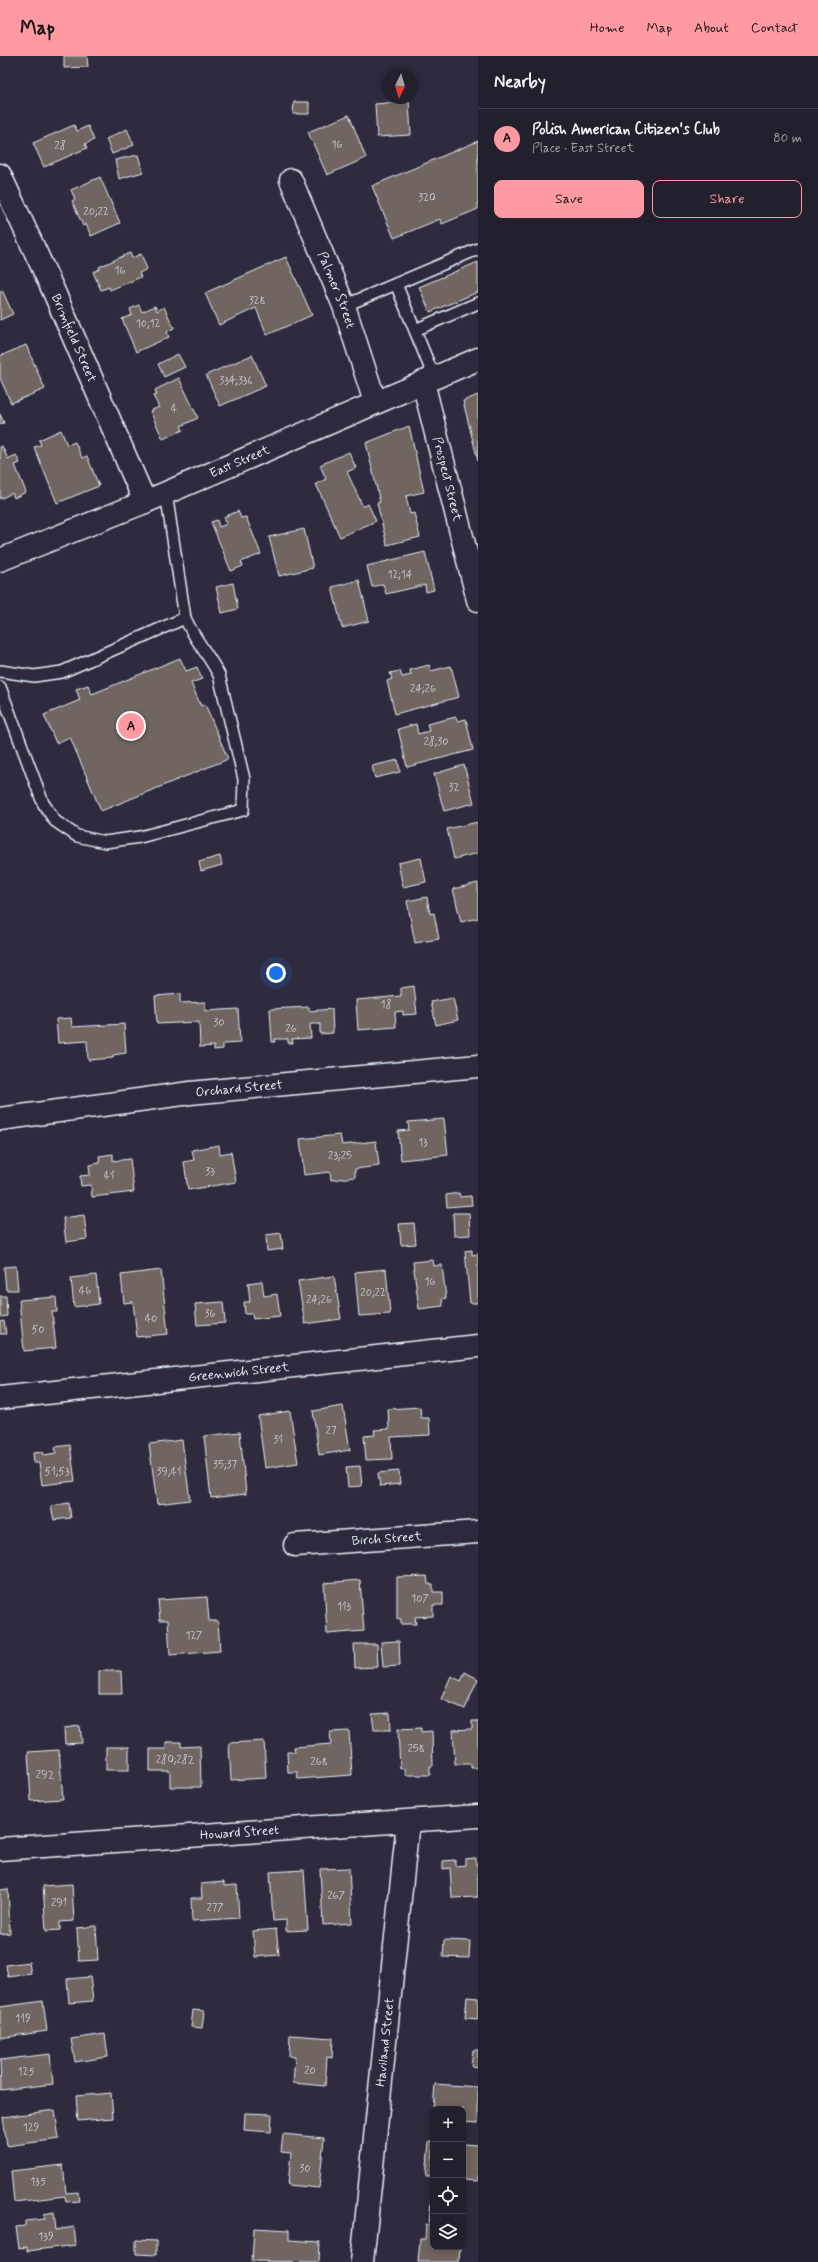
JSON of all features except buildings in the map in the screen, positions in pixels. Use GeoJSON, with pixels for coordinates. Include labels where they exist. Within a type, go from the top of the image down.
{"type":"FeatureCollection","features":[{"type":"Feature","properties":{"kind":"street","name":"Brimfield Street"},"geometry":{"type":"LineString","coordinates":[[0,175],[58,299],[145,502]]}},
{"type":"Feature","properties":{"kind":"street","name":"Palmer Street"},"geometry":{"type":"LineString","coordinates":[[291,180],[344,306],[375,402]]}},
{"type":"Feature","properties":{"kind":"street","name":"East Street"},"geometry":{"type":"LineString","coordinates":[[0,560],[145,502],[428,379],[478,359]]}},
{"type":"Feature","properties":{"kind":"street","name":"Prospect Street"},"geometry":{"type":"LineString","coordinates":[[428,379],[478,600]]}},
{"type":"Feature","properties":{"kind":"street","name":"Orchard Street"},"geometry":{"type":"LineString","coordinates":[[0,1119],[190,1093],[478,1066]]}},
{"type":"Feature","properties":{"kind":"street","name":"Greenwich Street"},"geometry":{"type":"LineString","coordinates":[[0,1398],[478,1346]]}},
{"type":"Feature","properties":{"kind":"street","name":"Birch Street"},"geometry":{"type":"LineString","coordinates":[[295,1546],[478,1532]]}},
{"type":"Feature","properties":{"kind":"street","name":"Howard Street"},"geometry":{"type":"LineString","coordinates":[[0,1849],[297,1827],[408,1822],[478,1816]]}},
{"type":"Feature","properties":{"kind":"street","name":"Haviland Street"},"geometry":{"type":"LineString","coordinates":[[362,2262],[408,1822]]}},
{"type":"Feature","properties":{"kind":"lane"},"geometry":{"type":"LineString","coordinates":[[344,306],[478,249]]}},
{"type":"Feature","properties":{"kind":"lane"},"geometry":{"type":"LineString","coordinates":[[396,284],[415,330],[428,379]]}},
{"type":"Feature","properties":{"kind":"lane"},"geometry":{"type":"LineString","coordinates":[[415,330],[478,303]]}},
{"type":"Feature","properties":{"kind":"lane"},"geometry":{"type":"LineString","coordinates":[[0,687],[43,803],[55,821],[77,836],[105,842],[140,837],[243,810],[244,780],[219,675],[211,660],[191,633],[185,618],[166,493]]}},
{"type":"Feature","properties":{"kind":"lane"},"geometry":{"type":"LineString","coordinates":[[0,671],[34,676],[62,672],[185,618]]}},
{"type":"Feature","properties":{"kind":"place","name":"Polish American Citizen's Club"},"geometry":{"type":"Point","coordinates":[131,726]}}]}
